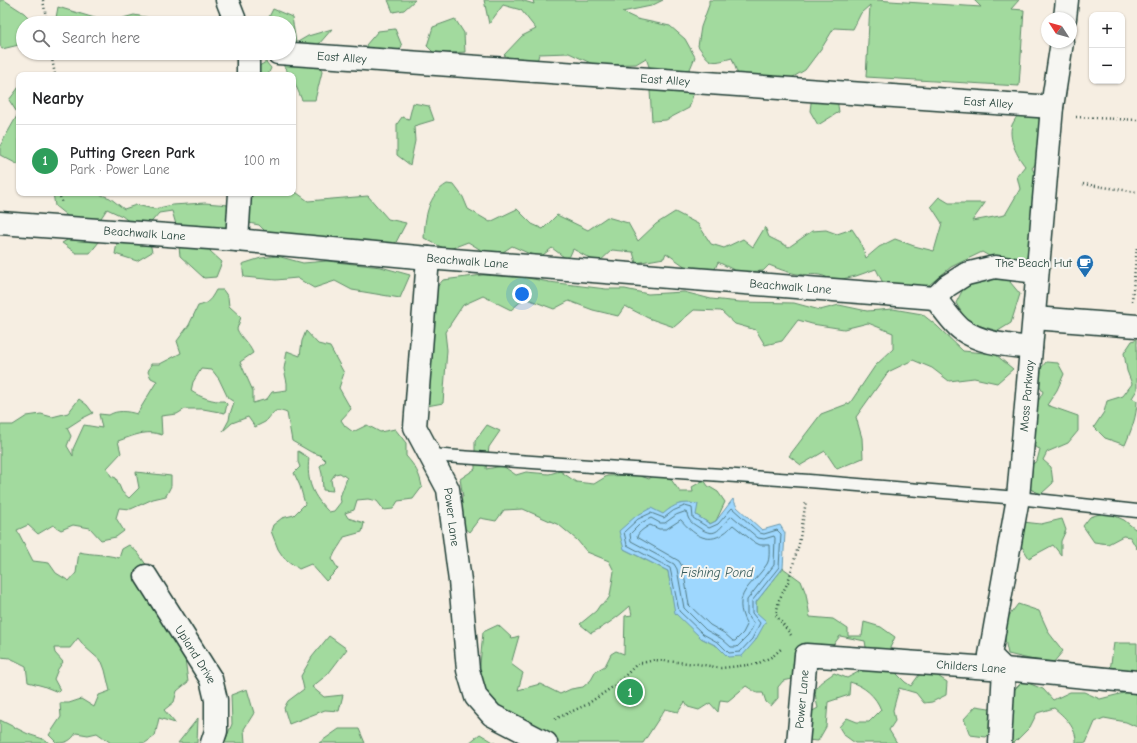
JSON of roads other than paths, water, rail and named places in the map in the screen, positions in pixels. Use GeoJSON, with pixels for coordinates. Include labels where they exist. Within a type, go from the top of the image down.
{"type":"FeatureCollection","features":[{"type":"Feature","properties":{"kind":"street"},"geometry":{"type":"LineString","coordinates":[[227,0],[233,16]]}},
{"type":"Feature","properties":{"kind":"street"},"geometry":{"type":"LineString","coordinates":[[1066,12],[1067,0]]}},
{"type":"Feature","properties":{"kind":"street","name":"Moss Parkway"},"geometry":{"type":"LineString","coordinates":[[1004,669],[990,655],[1018,498],[1051,111],[1061,48]]}},
{"type":"Feature","properties":{"kind":"street","name":"East Alley"},"geometry":{"type":"LineString","coordinates":[[296,54],[1051,111]]}},
{"type":"Feature","properties":{"kind":"street"},"geometry":{"type":"LineString","coordinates":[[248,60],[248,72]]}},
{"type":"Feature","properties":{"kind":"street"},"geometry":{"type":"LineString","coordinates":[[237,240],[240,196]]}},
{"type":"Feature","properties":{"kind":"street","name":"Beachwalk Lane"},"geometry":{"type":"LineString","coordinates":[[0,223],[237,240],[428,258],[935,298]]}},
{"type":"Feature","properties":{"kind":"street","name":"Power Lane"},"geometry":{"type":"LineString","coordinates":[[428,258],[415,427],[448,489],[460,581],[468,670],[476,697],[492,715],[546,743]]}},
{"type":"Feature","properties":{"kind":"street"},"geometry":{"type":"LineString","coordinates":[[1031,348],[992,344],[982,340],[960,328],[935,298],[947,286],[966,274],[995,267],[1037,272]]}},
{"type":"Feature","properties":{"kind":"street"},"geometry":{"type":"LineString","coordinates":[[1034,318],[1134,326]]}},
{"type":"Feature","properties":{"kind":"street","name":"Upland Drive"},"geometry":{"type":"LineString","coordinates":[[146,576],[211,679],[216,700],[216,731],[212,743]]}},
{"type":"Feature","properties":{"kind":"street","name":"Power Lane"},"geometry":{"type":"LineString","coordinates":[[798,743],[800,647]]}},
{"type":"Feature","properties":{"kind":"street","name":"Childers Lane"},"geometry":{"type":"LineString","coordinates":[[800,647],[1137,682]]}},
{"type":"Feature","properties":{"kind":"street"},"geometry":{"type":"LineString","coordinates":[[1000,743],[1004,669]]}},
{"type":"Feature","properties":{"kind":"lane"},"geometry":{"type":"LineString","coordinates":[[430,455],[809,481],[1018,498],[1137,511]]}},
{"type":"Feature","properties":{"kind":"water","name":"Fishing Pond"},"geometry":{"type":"Polygon","coordinates":[[[733,499],[737,507],[762,530],[780,525],[785,533],[783,568],[756,602],[756,612],[766,621],[755,641],[742,656],[728,657],[717,646],[701,638],[675,613],[668,571],[624,549],[619,531],[636,516],[651,508],[663,514],[675,505],[683,503],[698,504],[696,515],[710,524],[716,521],[733,499]]]}},
{"type":"Feature","properties":{"kind":"place","name":"The Beach Hut"},"geometry":{"type":"Point","coordinates":[1085,278]}},
{"type":"Feature","properties":{"kind":"place","name":"Putting Green Park"},"geometry":{"type":"Point","coordinates":[630,692]}}]}
